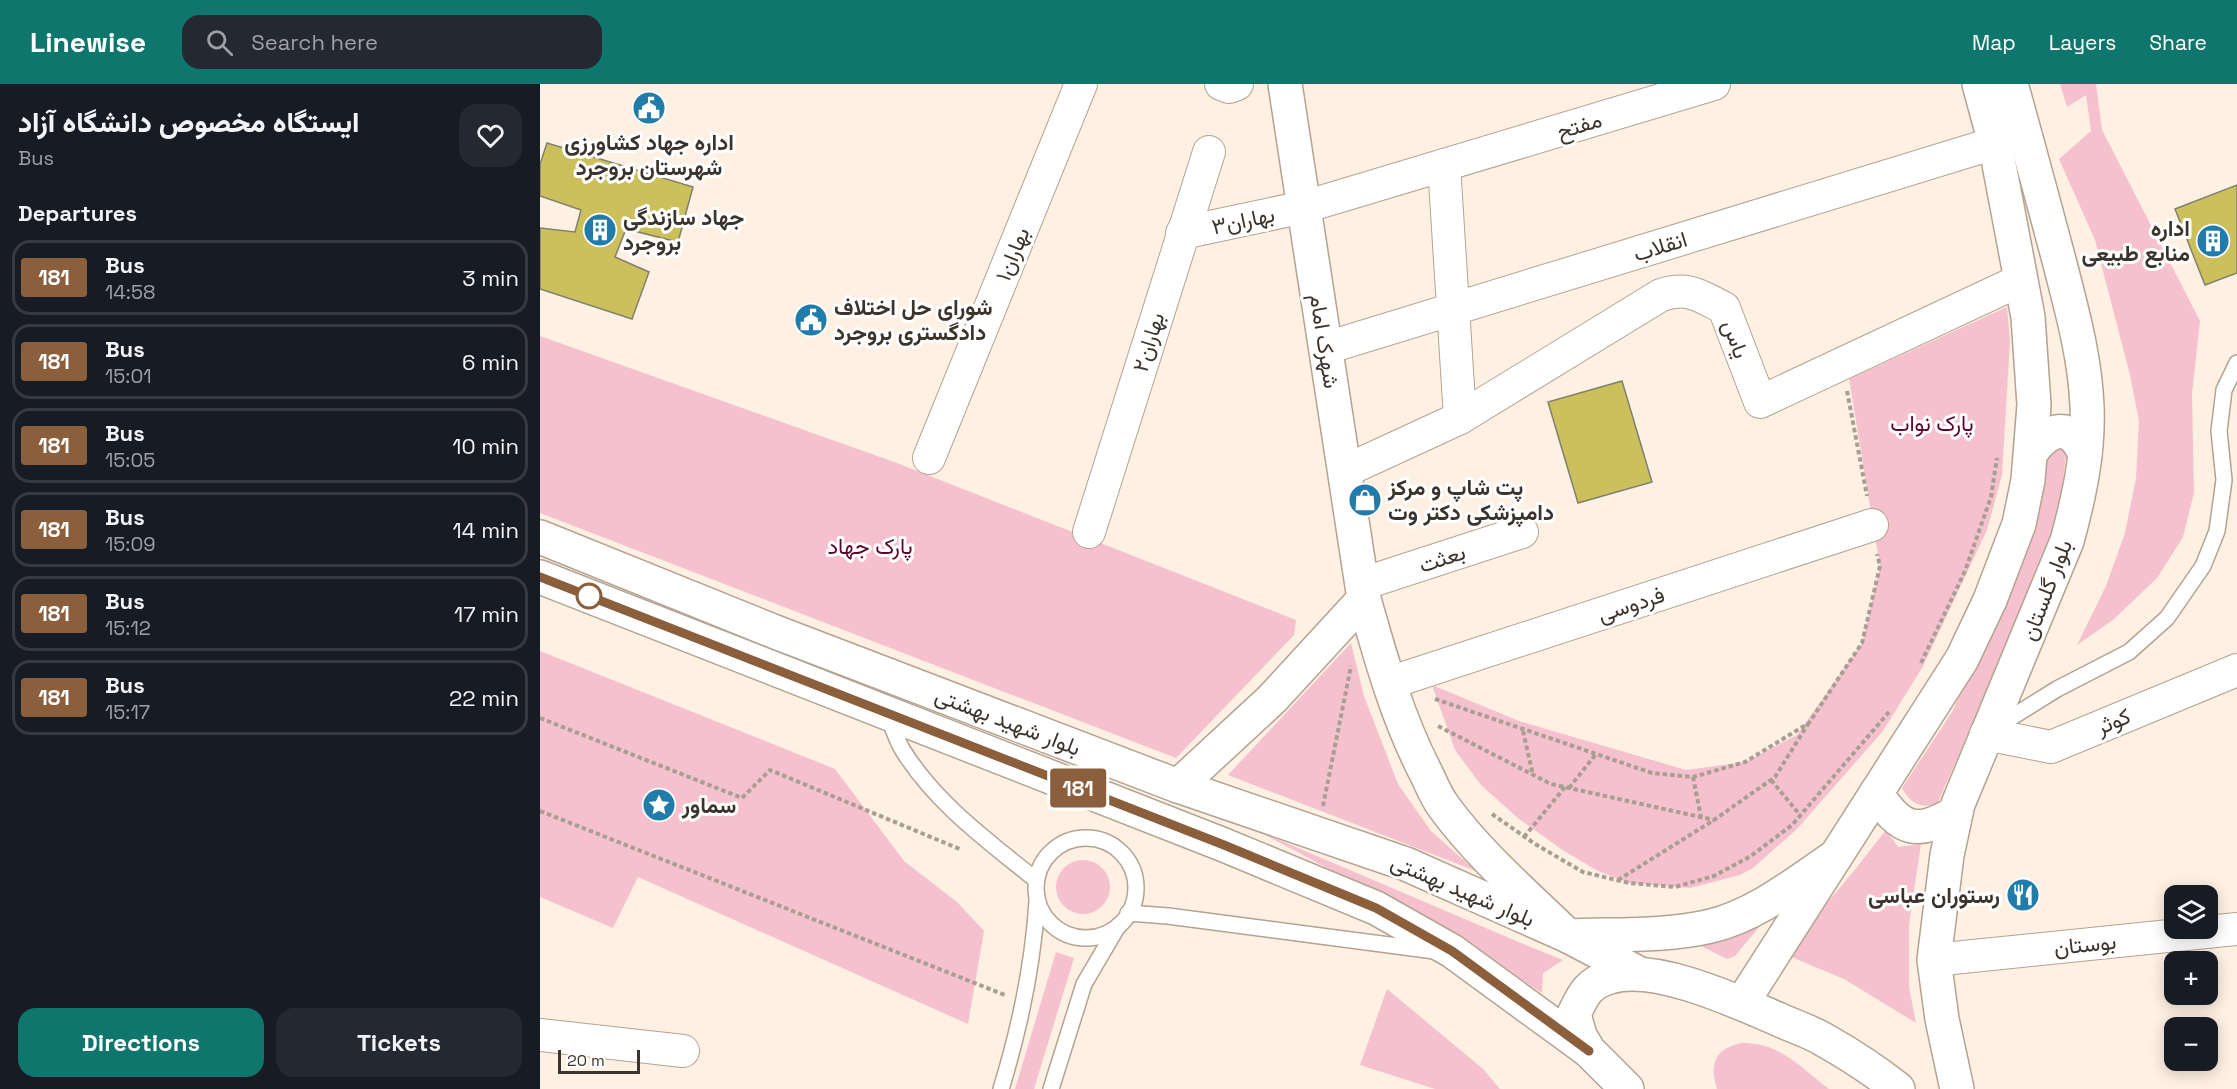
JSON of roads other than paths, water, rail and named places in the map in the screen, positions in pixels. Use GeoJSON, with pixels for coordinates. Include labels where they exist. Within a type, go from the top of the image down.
{"type":"FeatureCollection","features":[{"type":"Feature","properties":{"kind":"main road","name":"شهرک امام"},"geometry":{"type":"LineString","coordinates":[[1285,84],[1363,591],[1393,694],[1419,760],[1443,806],[1475,845],[1568,936]]}},
{"type":"Feature","properties":{"kind":"main road"},"geometry":{"type":"LineString","coordinates":[[1742,1003],[1962,659],[1990,600],[2019,524],[2031,453],[2034,405],[2033,371],[2028,317],[1995,143],[1979,84]]}},
{"type":"Feature","properties":{"kind":"main road","name":"بلوار گلستان"},"geometry":{"type":"LineString","coordinates":[[1958,1089],[1942,1019],[1934,960],[1947,855],[1956,812],[1986,734],[2067,541],[2085,455],[2087,406],[2076,325],[2011,84]]}},
{"type":"Feature","properties":{"kind":"main road"},"geometry":{"type":"LineString","coordinates":[[2031,453],[2039,441],[2059,430],[2068,432],[2076,438],[2085,455]]}},
{"type":"Feature","properties":{"kind":"main road","name":"بلوار شهید بهشتی"},"geometry":{"type":"LineString","coordinates":[[540,537],[778,633],[1178,786],[1406,864],[1568,936],[1640,974]]}},
{"type":"Feature","properties":{"kind":"main road","name":"بلوار شهید بهشتی"},"geometry":{"type":"LineString","coordinates":[[540,577],[1304,877],[1376,908],[1455,954],[1589,1051]]}},
{"type":"Feature","properties":{"kind":"main road"},"geometry":{"type":"LineString","coordinates":[[1178,786],[1272,699],[1363,591]]}},
{"type":"Feature","properties":{"kind":"main road"},"geometry":{"type":"LineString","coordinates":[[1876,793],[1894,817],[1907,825],[1921,827],[1938,824],[1956,812]]}},
{"type":"Feature","properties":{"kind":"main road"},"geometry":{"type":"LineString","coordinates":[[1568,936],[1677,932],[1713,926],[1746,913],[1777,896],[1836,856]]}},
{"type":"Feature","properties":{"kind":"main road"},"geometry":{"type":"LineString","coordinates":[[1628,1089],[1589,1051],[1580,1036],[1574,1014],[1587,988],[1610,977],[1640,974],[1671,980],[1742,1003],[1825,1040],[1876,1072],[1898,1089]]}},
{"type":"Feature","properties":{"kind":"street","name":"بهاران۱"},"geometry":{"type":"LineString","coordinates":[[929,458],[1081,84]]}},
{"type":"Feature","properties":{"kind":"street"},"geometry":{"type":"LineString","coordinates":[[1221,84],[1229,87],[1237,84]]}},
{"type":"Feature","properties":{"kind":"street","name":"مفتح"},"geometry":{"type":"LineString","coordinates":[[1304,207],[1714,84]]}},
{"type":"Feature","properties":{"kind":"street","name":"انقلاب"},"geometry":{"type":"LineString","coordinates":[[1326,348],[1995,143]]}},
{"type":"Feature","properties":{"kind":"street","name":"بهاران۲"},"geometry":{"type":"LineString","coordinates":[[1089,532],[1209,152]]}},
{"type":"Feature","properties":{"kind":"street"},"geometry":{"type":"LineString","coordinates":[[1444,165],[1460,418]]}},
{"type":"Feature","properties":{"kind":"street","name":"بهاران۳"},"geometry":{"type":"LineString","coordinates":[[1182,233],[1304,207]]}},
{"type":"Feature","properties":{"kind":"street","name":"یاس"},"geometry":{"type":"LineString","coordinates":[[1345,471],[1460,418],[1661,295],[1678,290],[1699,295],[1725,308],[1760,402],[2021,280]]}},
{"type":"Feature","properties":{"kind":"street","name":"فردوسی"},"geometry":{"type":"LineString","coordinates":[[1393,694],[1872,525]]}},
{"type":"Feature","properties":{"kind":"street","name":"بعثت"},"geometry":{"type":"LineString","coordinates":[[1363,591],[1522,532]]}},
{"type":"Feature","properties":{"kind":"street","name":"کوثر"},"geometry":{"type":"LineString","coordinates":[[1986,734],[2051,747],[2237,670]]}},
{"type":"Feature","properties":{"kind":"street","name":"بوستان"},"geometry":{"type":"LineString","coordinates":[[1934,960],[2237,929]]}},
{"type":"Feature","properties":{"kind":"street"},"geometry":{"type":"LineString","coordinates":[[540,1035],[683,1051]]}},
{"type":"Feature","properties":{"kind":"lane"},"geometry":{"type":"LineString","coordinates":[[1986,734],[2057,689],[2129,652],[2167,618],[2197,575],[2217,531],[2224,480],[2219,431],[2222,400],[2224,390],[2237,363]]}},
{"type":"Feature","properties":{"kind":"lane"},"geometry":{"type":"LineString","coordinates":[[886,713],[901,748],[923,779],[952,811],[1036,880]]}},
{"type":"Feature","properties":{"kind":"lane"},"geometry":{"type":"LineString","coordinates":[[1001,1089],[1017,1038],[1030,972],[1037,898],[1036,880],[1041,864],[1052,851],[1066,842],[1082,838],[1099,840],[1114,847],[1126,858],[1134,873],[1136,890],[1124,918],[1084,984],[1051,1089]]}},
{"type":"Feature","properties":{"kind":"lane"},"geometry":{"type":"LineString","coordinates":[[1037,898],[1041,911],[1051,924],[1065,933],[1080,937],[1096,936],[1111,931],[1124,918],[1168,916],[1455,954]]}},
{"type":"Feature","properties":{"kind":"place","name":"اداره جهاد کشاورزی شهرستان بروجرد"},"geometry":{"type":"Point","coordinates":[649,108]}},
{"type":"Feature","properties":{"kind":"place","name":"جهاد سازندگی بروجرد"},"geometry":{"type":"Point","coordinates":[600,230]}},
{"type":"Feature","properties":{"kind":"place","name":"اداره منابع طبیعی"},"geometry":{"type":"Point","coordinates":[2213,241]}},
{"type":"Feature","properties":{"kind":"place","name":"شورای حل اختلاف دادگستری بروجرد"},"geometry":{"type":"Point","coordinates":[811,320]}},
{"type":"Feature","properties":{"kind":"place","name":"پت شاپ و مرکز دامپزشکی دکتر وت"},"geometry":{"type":"Point","coordinates":[1365,500]}},
{"type":"Feature","properties":{"kind":"place","name":"سماور"},"geometry":{"type":"Point","coordinates":[659,805]}},
{"type":"Feature","properties":{"kind":"place","name":"رستوران عباسی"},"geometry":{"type":"Point","coordinates":[2023,895]}},
{"type":"Feature","properties":{"kind":"park label","name":"پارک نواب"},"geometry":{"type":"Point","coordinates":[1932,423]}},
{"type":"Feature","properties":{"kind":"park label","name":"پارک جهاد"},"geometry":{"type":"Point","coordinates":[870,546]}}]}
